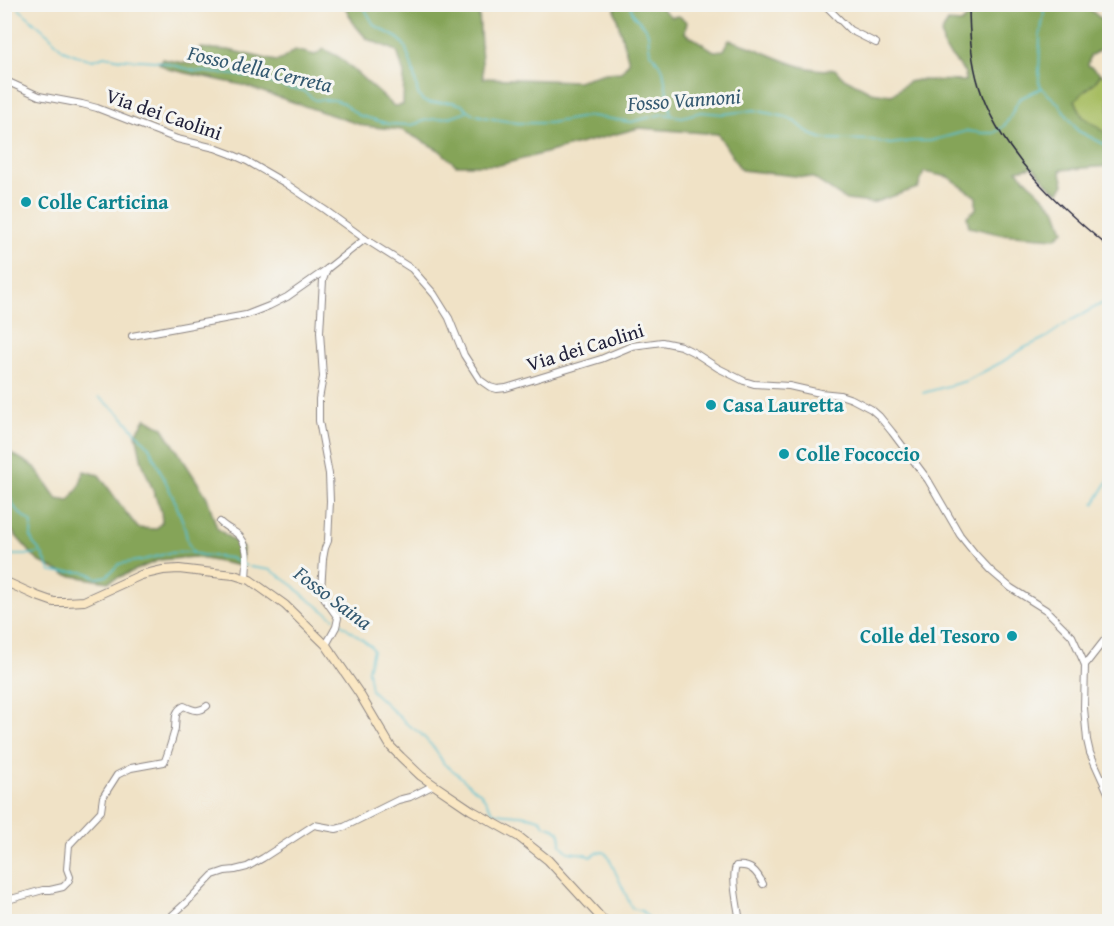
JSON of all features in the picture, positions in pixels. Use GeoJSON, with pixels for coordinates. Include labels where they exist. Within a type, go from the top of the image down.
{"type":"FeatureCollection","features":[{"type":"Feature","properties":{"kind":"main road"},"geometry":{"type":"LineString","coordinates":[[4,581],[39,597],[54,602],[67,602],[84,601],[141,575],[163,570],[179,569],[246,578],[285,605],[326,645],[392,747],[421,776],[467,808],[519,837],[548,860],[605,921]]}},
{"type":"Feature","properties":{"kind":"street"},"geometry":{"type":"LineString","coordinates":[[824,4],[850,30],[876,43]]}},
{"type":"Feature","properties":{"kind":"street","name":"Via dei Caolini"},"geometry":{"type":"LineString","coordinates":[[4,80],[39,96],[97,108],[177,139],[215,148],[247,161],[305,196],[412,269],[422,279],[449,318],[471,368],[480,380],[490,387],[506,388],[601,359],[632,346],[662,342],[688,349],[726,373],[744,381],[840,395],[862,403],[879,416],[892,432],[935,490],[960,535],[976,555],[1011,588],[1039,604],[1072,636],[1085,665],[1084,708],[1090,753],[1110,798]]}},
{"type":"Feature","properties":{"kind":"street"},"geometry":{"type":"LineString","coordinates":[[132,336],[246,315],[269,306],[287,297],[365,239]]}},
{"type":"Feature","properties":{"kind":"street"},"geometry":{"type":"LineString","coordinates":[[326,645],[338,623],[336,614],[321,591],[324,548],[328,541],[330,501],[329,474],[319,421],[319,399],[323,377],[320,332],[323,280],[327,269]]}},
{"type":"Feature","properties":{"kind":"street"},"geometry":{"type":"LineString","coordinates":[[220,522],[226,529],[236,533],[243,540],[248,555],[246,578]]}},
{"type":"Feature","properties":{"kind":"street"},"geometry":{"type":"LineString","coordinates":[[1085,665],[1110,633]]}},
{"type":"Feature","properties":{"kind":"street"},"geometry":{"type":"LineString","coordinates":[[4,901],[63,887],[70,876],[69,845],[101,811],[103,797],[114,779],[121,772],[131,768],[164,762],[175,730],[174,722],[179,709],[184,706],[196,711],[203,710],[207,706]]}},
{"type":"Feature","properties":{"kind":"street"},"geometry":{"type":"LineString","coordinates":[[165,921],[213,875],[247,867],[314,825],[336,829],[344,827],[434,785]]}},
{"type":"Feature","properties":{"kind":"street"},"geometry":{"type":"LineString","coordinates":[[740,921],[735,884],[736,866],[752,868],[763,884]]}},
{"type":"Feature","properties":{"kind":"green space"},"geometry":{"type":"Polygon","coordinates":[[[344,5],[482,5],[479,13],[483,78],[577,81],[605,73],[621,72],[629,62],[615,5],[658,5],[671,17],[679,16],[687,22],[685,33],[714,51],[724,50],[729,40],[808,68],[835,69],[842,77],[871,92],[892,95],[908,82],[918,80],[965,81],[965,73],[944,48],[941,33],[948,22],[961,23],[974,11],[974,5],[1085,5],[1109,25],[1109,44],[1090,56],[1088,65],[1101,74],[1075,100],[1082,116],[1109,135],[1109,166],[1060,170],[1064,184],[1059,192],[1052,188],[1033,167],[1017,170],[1057,211],[1064,231],[1056,238],[999,234],[969,227],[967,216],[976,209],[976,197],[948,177],[924,172],[918,188],[872,203],[846,200],[813,178],[741,170],[718,134],[639,128],[500,165],[456,165],[439,150],[402,130],[364,126],[242,85],[168,69],[159,63],[162,59],[190,64],[199,62],[202,55],[200,48],[229,50],[276,61],[295,50],[315,55],[324,49],[339,57],[394,106],[403,105],[404,74],[397,51],[367,39],[354,24],[344,5]]]}},
{"type":"Feature","properties":{"kind":"green space"},"geometry":{"type":"Polygon","coordinates":[[[1101,74],[1109,79],[1109,135],[1082,116],[1075,100],[1101,74]]]}},
{"type":"Feature","properties":{"kind":"green space"},"geometry":{"type":"Polygon","coordinates":[[[146,418],[163,428],[207,497],[217,528],[243,548],[241,566],[194,557],[159,560],[108,582],[67,575],[38,561],[9,528],[5,519],[4,449],[35,467],[57,499],[69,501],[79,487],[84,471],[99,475],[138,528],[156,529],[162,522],[161,511],[142,462],[136,434],[146,418]]]}},
{"type":"Feature","properties":{"kind":"waterway","name":"Fosso Vannoni"},"geometry":{"type":"LineString","coordinates":[[362,4],[374,25],[399,39],[405,46],[418,94],[423,101],[452,102],[462,105],[473,114],[518,123],[549,123],[591,116],[631,122],[663,114],[682,117],[701,112],[723,114],[754,110],[786,117],[810,134],[823,139],[872,140],[890,144],[930,141],[967,131],[994,133],[1009,119],[1019,99],[1041,88]]}},
{"type":"Feature","properties":{"kind":"waterway"},"geometry":{"type":"LineString","coordinates":[[630,4],[634,16],[647,30],[650,50],[663,70],[671,114]]}},
{"type":"Feature","properties":{"kind":"waterway"},"geometry":{"type":"LineString","coordinates":[[1041,87],[1039,82],[1040,36],[1044,13],[1043,4]]}},
{"type":"Feature","properties":{"kind":"waterway","name":"Fosso della Cerreta"},"geometry":{"type":"LineString","coordinates":[[19,9],[63,50],[93,60],[104,56],[157,61],[196,71],[245,76],[302,90],[315,100],[335,100],[343,103],[358,115],[389,124],[412,125],[467,111]]}},
{"type":"Feature","properties":{"kind":"waterway"},"geometry":{"type":"LineString","coordinates":[[1041,88],[1058,103],[1078,131],[1110,147]]}},
{"type":"Feature","properties":{"kind":"waterway"},"geometry":{"type":"LineString","coordinates":[[923,393],[966,381],[1045,338],[1110,298]]}},
{"type":"Feature","properties":{"kind":"waterway"},"geometry":{"type":"LineString","coordinates":[[99,397],[121,415],[149,447],[174,499],[193,552]]}},
{"type":"Feature","properties":{"kind":"waterway"},"geometry":{"type":"LineString","coordinates":[[1094,504],[1110,478]]}},
{"type":"Feature","properties":{"kind":"waterway","name":"Fosso Saina"},"geometry":{"type":"LineString","coordinates":[[4,484],[7,485],[15,507],[32,523],[33,543],[41,552],[51,572],[81,572],[97,578],[107,576],[119,564],[169,553],[189,552],[230,558],[246,566]]}},
{"type":"Feature","properties":{"kind":"waterway","name":"Fosso Saina"},"geometry":{"type":"LineString","coordinates":[[4,555],[39,553]]}},
{"type":"Feature","properties":{"kind":"waterway","name":"Fosso Saina"},"geometry":{"type":"LineString","coordinates":[[250,567],[271,570],[334,618]]}},
{"type":"Feature","properties":{"kind":"waterway","name":"Fosso Saina"},"geometry":{"type":"LineString","coordinates":[[340,623],[371,646],[373,650],[368,670],[371,690],[408,725],[420,733],[435,749],[444,764],[480,792],[493,812],[529,816],[541,820],[544,825],[558,831],[561,845],[568,852],[585,854],[590,857],[604,852],[632,908],[642,911],[653,922]]}},
{"type":"Feature","properties":{"kind":"railway"},"geometry":{"type":"LineString","coordinates":[[969,4],[971,46],[976,76],[988,110],[1001,133],[1032,176],[1070,214],[1110,248]]}},
{"type":"Feature","properties":{"kind":"place","name":"Colle Carticina"},"geometry":{"type":"Point","coordinates":[26,202]}},
{"type":"Feature","properties":{"kind":"place","name":"Casa Lauretta"},"geometry":{"type":"Point","coordinates":[711,405]}},
{"type":"Feature","properties":{"kind":"place","name":"Colle Fococcio"},"geometry":{"type":"Point","coordinates":[784,454]}},
{"type":"Feature","properties":{"kind":"place","name":"Colle del Tesoro"},"geometry":{"type":"Point","coordinates":[1012,636]}}]}
